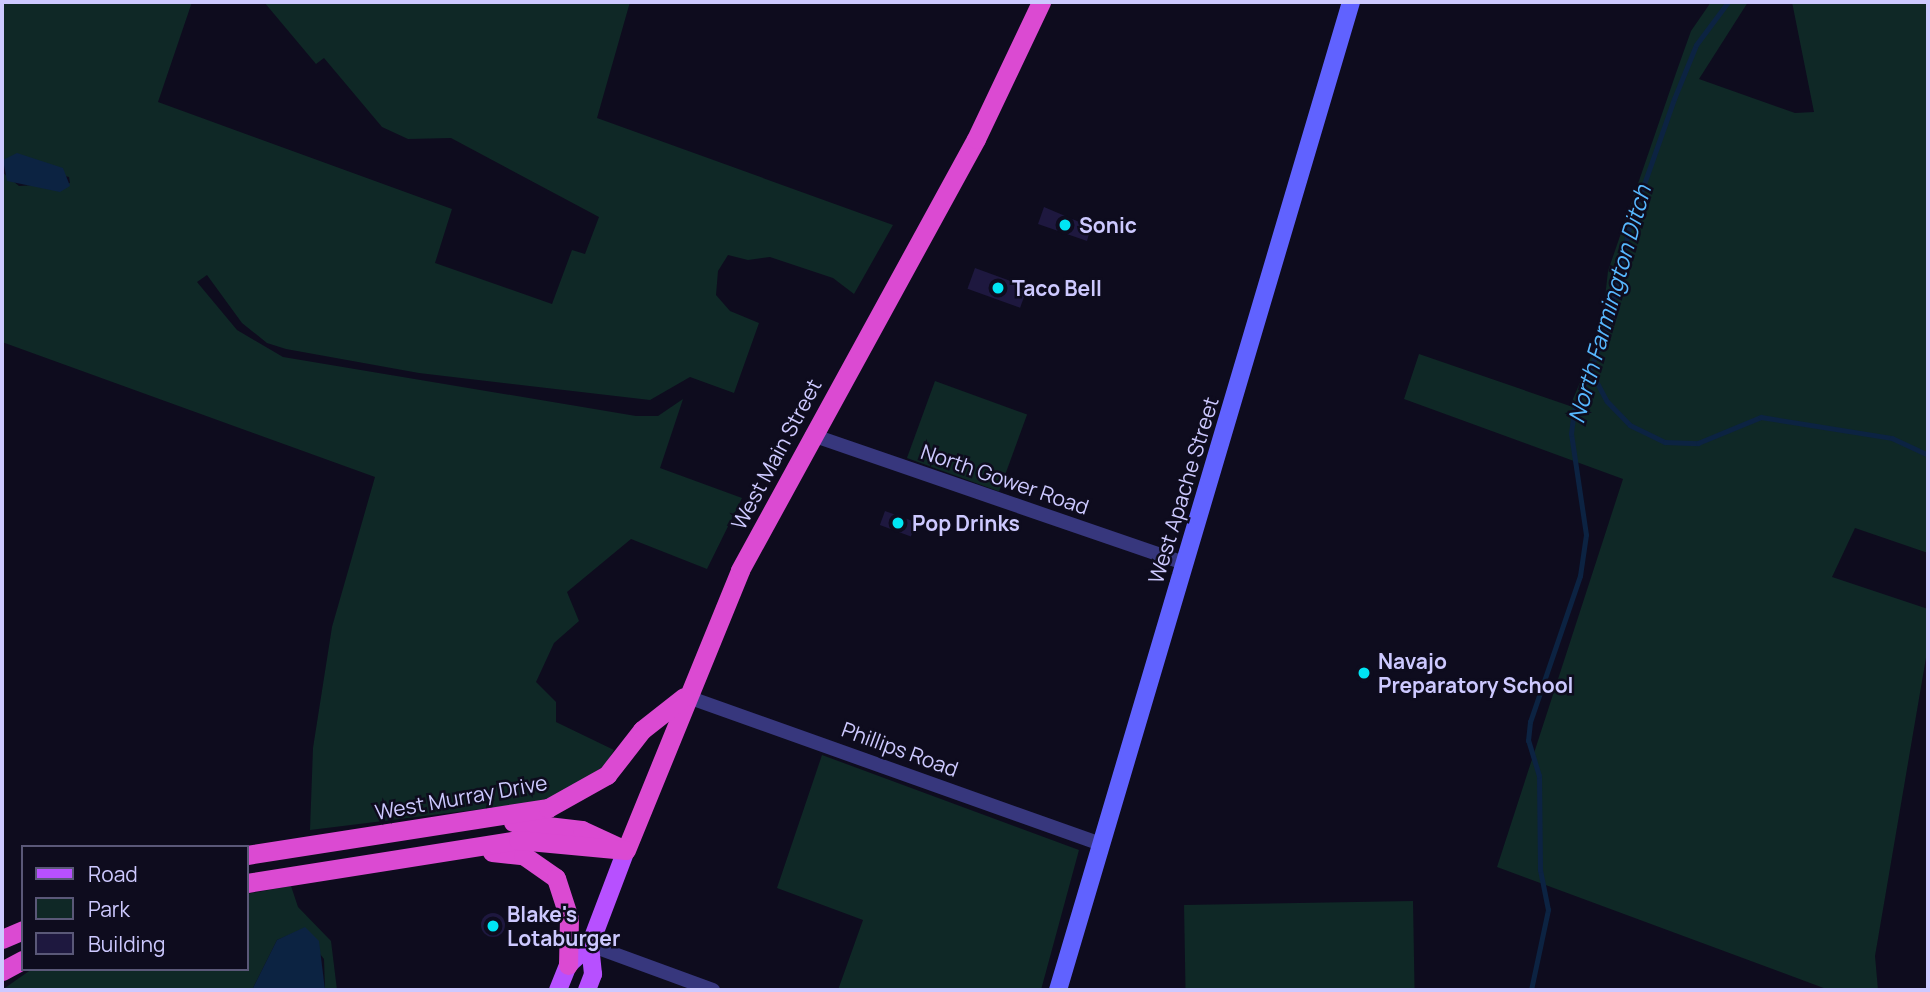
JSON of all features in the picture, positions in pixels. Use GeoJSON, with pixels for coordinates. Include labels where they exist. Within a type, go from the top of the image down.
{"type":"FeatureCollection","features":[{"type":"Feature","properties":{"kind":"highway","name":"West Main Street"},"geometry":{"type":"LineString","coordinates":[[625,850],[685,696],[740,570],[981,130],[1041,2]]}},
{"type":"Feature","properties":{"kind":"highway","name":"West Murray Drive"},"geometry":{"type":"LineString","coordinates":[[248,855],[453,824],[572,798],[607,775],[642,730],[685,696]]}},
{"type":"Feature","properties":{"kind":"highway"},"geometry":{"type":"LineString","coordinates":[[453,824],[558,825],[593,833],[625,850]]}},
{"type":"Feature","properties":{"kind":"highway"},"geometry":{"type":"LineString","coordinates":[[248,883],[518,840],[625,850]]}},
{"type":"Feature","properties":{"kind":"highway"},"geometry":{"type":"LineString","coordinates":[[449,850],[523,855],[549,869],[567,902],[568,965]]}},
{"type":"Feature","properties":{"kind":"highway"},"geometry":{"type":"LineString","coordinates":[[2,939],[21,931]]}},
{"type":"Feature","properties":{"kind":"highway"},"geometry":{"type":"LineString","coordinates":[[2,971],[21,961]]}},
{"type":"Feature","properties":{"kind":"main road","name":"West Apache Street"},"geometry":{"type":"LineString","coordinates":[[1058,990],[1351,2]]}},
{"type":"Feature","properties":{"kind":"main road","name":"West Main Street"},"geometry":{"type":"LineString","coordinates":[[587,990],[593,974],[590,945],[625,850]]}},
{"type":"Feature","properties":{"kind":"main road","name":"West Main Street"},"geometry":{"type":"LineString","coordinates":[[558,990],[568,965],[590,945]]}},
{"type":"Feature","properties":{"kind":"street","name":"North Gower Road"},"geometry":{"type":"LineString","coordinates":[[812,435],[1185,563]]}},
{"type":"Feature","properties":{"kind":"street","name":"Phillips Road"},"geometry":{"type":"LineString","coordinates":[[685,696],[1100,844]]}},
{"type":"Feature","properties":{"kind":"street"},"geometry":{"type":"LineString","coordinates":[[590,945],[713,990]]}},
{"type":"Feature","properties":{"kind":"green space"},"geometry":{"type":"Polygon","coordinates":[[[2,2],[192,2],[158,102],[452,209],[435,263],[552,304],[572,250],[585,254],[599,217],[451,138],[408,139],[382,127],[324,58],[316,64],[264,2],[630,2],[597,118],[893,225],[854,294],[833,278],[770,257],[748,260],[728,255],[718,271],[716,295],[730,311],[759,323],[734,393],[690,377],[650,400],[419,373],[286,349],[267,343],[242,323],[207,275],[197,282],[237,330],[283,357],[636,416],[658,416],[683,399],[660,468],[742,498],[707,569],[631,539],[567,592],[579,621],[554,643],[536,682],[556,702],[556,722],[614,750],[605,765],[570,789],[538,802],[310,830],[313,748],[332,627],[375,477],[2,342],[2,172],[19,186],[70,183],[69,177],[3,160],[2,167],[2,2]]]}},
{"type":"Feature","properties":{"kind":"green space"},"geometry":{"type":"Polygon","coordinates":[[[1711,2],[1748,2],[1699,79],[1795,113],[1814,112],[1792,2],[1928,2],[1928,553],[1855,528],[1832,577],[1928,609],[1928,646],[1875,956],[1878,990],[1829,990],[1497,867],[1623,479],[1404,399],[1419,354],[1570,406],[1601,333],[1608,271],[1676,73],[1691,31],[1711,2]]]}},
{"type":"Feature","properties":{"kind":"green space"},"geometry":{"type":"Polygon","coordinates":[[[935,381],[1027,415],[999,492],[907,458],[935,381]]]}},
{"type":"Feature","properties":{"kind":"green space"},"geometry":{"type":"Polygon","coordinates":[[[822,755],[1079,850],[1041,990],[838,990],[863,920],[777,888],[822,755]]]}},
{"type":"Feature","properties":{"kind":"green space"},"geometry":{"type":"Polygon","coordinates":[[[291,886],[298,907],[331,941],[337,990],[325,990],[324,959],[301,930],[277,940],[252,990],[2,990],[29,971],[248,971],[248,894],[291,886]]]}},
{"type":"Feature","properties":{"kind":"green space"},"geometry":{"type":"Polygon","coordinates":[[[1413,901],[1415,990],[1186,990],[1184,905],[1413,901]]]}},
{"type":"Feature","properties":{"kind":"water"},"geometry":{"type":"Polygon","coordinates":[[[17,153],[63,168],[70,186],[60,192],[7,181],[3,160],[17,153]]]}},
{"type":"Feature","properties":{"kind":"water"},"geometry":{"type":"Polygon","coordinates":[[[305,927],[319,941],[325,990],[252,990],[277,940],[305,927]]]}},
{"type":"Feature","properties":{"kind":"building","name":"Sonic"},"geometry":{"type":"Polygon","coordinates":[[[1044,207],[1091,227],[1087,241],[1038,224],[1044,207]]]}},
{"type":"Feature","properties":{"kind":"building","name":"Taco Bell"},"geometry":{"type":"Polygon","coordinates":[[[975,268],[1028,287],[1020,308],[967,289],[975,268]]]}},
{"type":"Feature","properties":{"kind":"building","name":"Pop Drinks"},"geometry":{"type":"Polygon","coordinates":[[[885,511],[916,522],[911,536],[880,525],[885,511]]]}},
{"type":"Feature","properties":{"kind":"building","name":"Blake's Lotaburger"},"geometry":{"type":"Polygon","coordinates":[[[493,913],[504,920],[505,925],[498,936],[493,937],[482,930],[481,925],[488,914],[493,913]]]}},
{"type":"Feature","properties":{"kind":"waterway","name":"North Farmington Ditch"},"geometry":{"type":"LineString","coordinates":[[1531,990],[1548,910],[1540,870],[1539,776],[1528,741],[1530,722],[1580,576],[1586,535],[1571,434],[1574,411],[1608,324],[1630,224],[1674,99],[1696,45],[1728,2]]}},
{"type":"Feature","properties":{"kind":"waterway"},"geometry":{"type":"LineString","coordinates":[[1590,369],[1607,401],[1630,425],[1665,442],[1698,443],[1761,417],[1892,438],[1928,455]]}},
{"type":"Feature","properties":{"kind":"place","name":"Sonic"},"geometry":{"type":"Point","coordinates":[1065,225]}},
{"type":"Feature","properties":{"kind":"place","name":"Taco Bell"},"geometry":{"type":"Point","coordinates":[998,288]}},
{"type":"Feature","properties":{"kind":"place","name":"Pop Drinks"},"geometry":{"type":"Point","coordinates":[898,523]}},
{"type":"Feature","properties":{"kind":"place","name":"Navajo Preparatory School"},"geometry":{"type":"Point","coordinates":[1364,673]}},
{"type":"Feature","properties":{"kind":"place","name":"Blake's Lotaburger"},"geometry":{"type":"Point","coordinates":[493,926]}}]}
